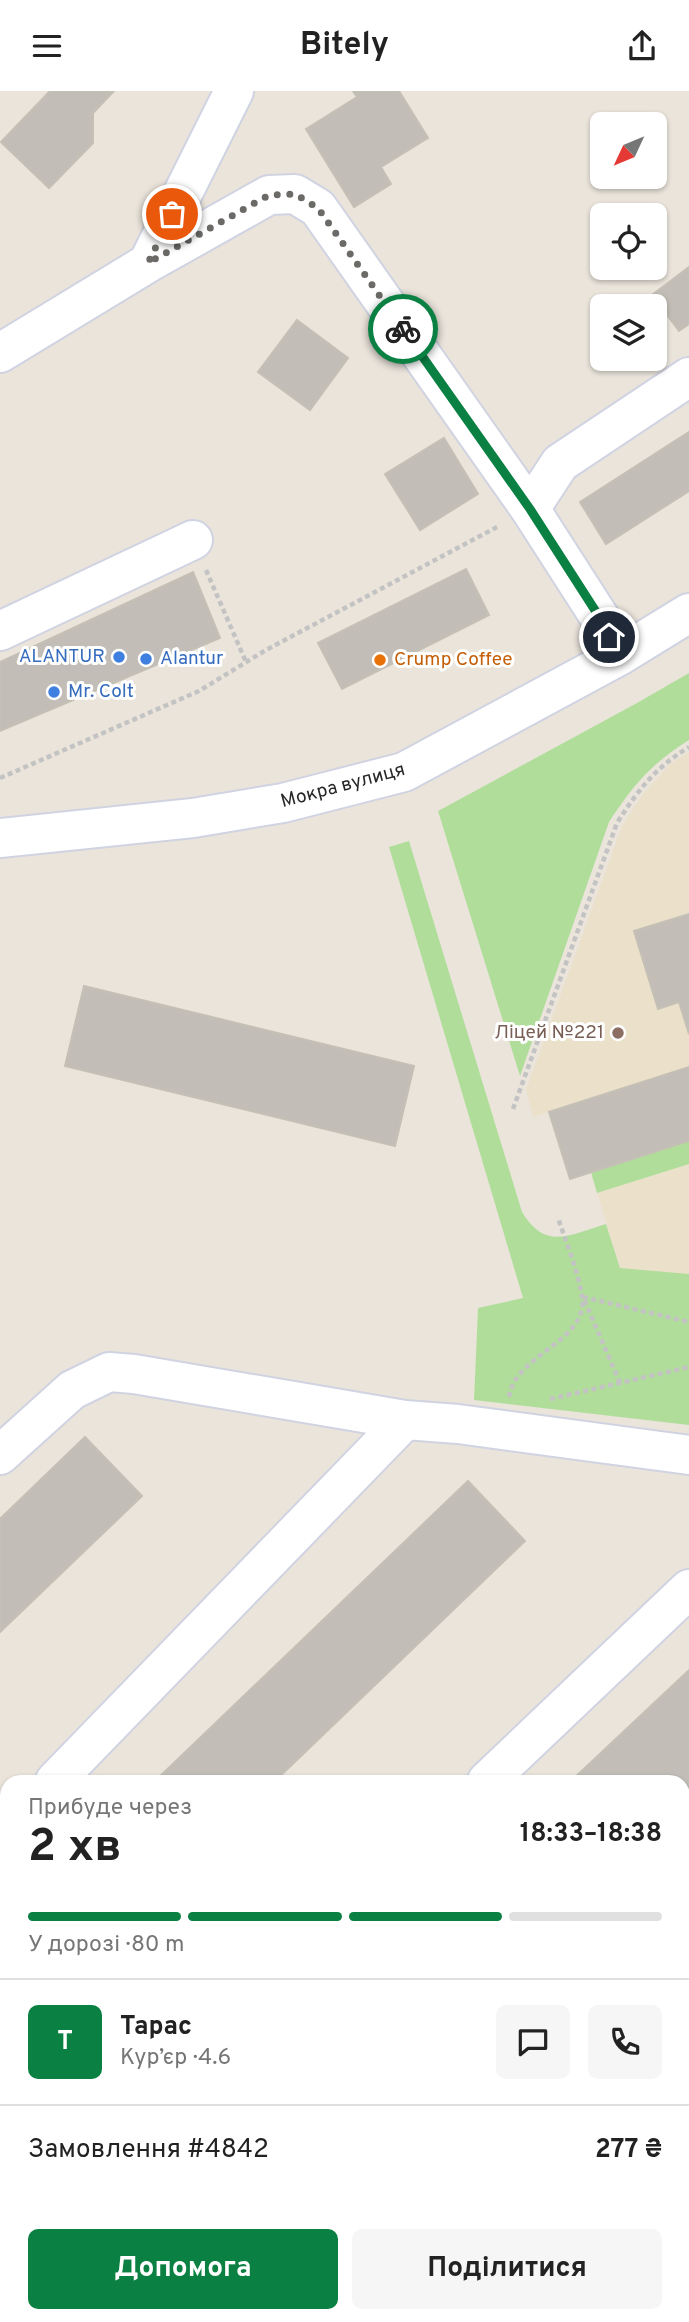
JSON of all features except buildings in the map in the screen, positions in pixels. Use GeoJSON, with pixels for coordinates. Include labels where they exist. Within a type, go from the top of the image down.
{"type":"FeatureCollection","features":[{"type":"Feature","properties":{"kind":"street"},"geometry":{"type":"LineString","coordinates":[[148,263],[234,91]]}},
{"type":"Feature","properties":{"kind":"street"},"geometry":{"type":"LineString","coordinates":[[0,353],[148,263],[269,195],[295,194],[318,208],[530,509],[600,618],[619,656]]}},
{"type":"Feature","properties":{"kind":"street"},"geometry":{"type":"LineString","coordinates":[[530,509],[560,463],[689,377]]}},
{"type":"Feature","properties":{"kind":"street"},"geometry":{"type":"LineString","coordinates":[[0,631],[193,540]]}},
{"type":"Feature","properties":{"kind":"street","name":"Мокра вулиця"},"geometry":{"type":"LineString","coordinates":[[0,838],[193,818],[283,803],[404,772],[619,656],[689,613]]}},
{"type":"Feature","properties":{"kind":"street"},"geometry":{"type":"LineString","coordinates":[[0,1455],[72,1390],[109,1372],[405,1420],[458,1424],[689,1455]]}},
{"type":"Feature","properties":{"kind":"street"},"geometry":{"type":"LineString","coordinates":[[61,1775],[405,1420]]}},
{"type":"Feature","properties":{"kind":"street"},"geometry":{"type":"LineString","coordinates":[[493,1775],[689,1589]]}},
{"type":"Feature","properties":{"kind":"path"},"geometry":{"type":"LineString","coordinates":[[0,778],[199,691],[246,662],[530,509]]}},
{"type":"Feature","properties":{"kind":"path"},"geometry":{"type":"LineString","coordinates":[[193,540],[246,662]]}},
{"type":"Feature","properties":{"kind":"path"},"geometry":{"type":"LineString","coordinates":[[513,1109],[617,823],[636,792],[666,761],[689,747]]}},
{"type":"Feature","properties":{"kind":"path"},"geometry":{"type":"LineString","coordinates":[[558,1218],[583,1297],[620,1383]]}},
{"type":"Feature","properties":{"kind":"path"},"geometry":{"type":"LineString","coordinates":[[583,1297],[689,1322]]}},
{"type":"Feature","properties":{"kind":"path"},"geometry":{"type":"LineString","coordinates":[[510,1401],[509,1394],[516,1377],[575,1324],[583,1297]]}},
{"type":"Feature","properties":{"kind":"path"},"geometry":{"type":"LineString","coordinates":[[547,1400],[689,1367]]}},
{"type":"Feature","properties":{"kind":"shaded area","name":"Ліцей №221"},"geometry":{"type":"Polygon","coordinates":[[[689,752],[689,1315],[620,1268],[591,1173],[570,1179],[549,1112],[533,1117],[526,1090],[622,826],[644,793],[670,764],[689,752]]]}},
{"type":"Feature","properties":{"kind":"green space"},"geometry":{"type":"Polygon","coordinates":[[[689,673],[689,740],[644,776],[609,822],[520,1076],[438,811],[689,673]]]}},
{"type":"Feature","properties":{"kind":"green space"},"geometry":{"type":"Polygon","coordinates":[[[409,841],[522,1212],[540,1232],[549,1236],[569,1235],[606,1224],[620,1268],[689,1274],[689,1425],[474,1400],[478,1308],[523,1298],[389,847],[409,841]]]}},
{"type":"Feature","properties":{"kind":"green space"},"geometry":{"type":"Polygon","coordinates":[[[689,1141],[689,1164],[597,1193],[591,1172],[689,1141]]]}},
{"type":"Feature","properties":{"kind":"way so far"},"geometry":{"type":"LineString","coordinates":[[172,214],[148,263],[269,195],[295,194],[318,208],[403,329]]}},
{"type":"Feature","properties":{"kind":"place","name":"ALANTUR"},"geometry":{"type":"Point","coordinates":[119,657]}},
{"type":"Feature","properties":{"kind":"place","name":"Alantur"},"geometry":{"type":"Point","coordinates":[146,659]}},
{"type":"Feature","properties":{"kind":"place","name":"Crump Coffee"},"geometry":{"type":"Point","coordinates":[380,660]}},
{"type":"Feature","properties":{"kind":"place","name":"Mr. Colt"},"geometry":{"type":"Point","coordinates":[54,692]}},
{"type":"Feature","properties":{"kind":"place","name":"Ліцей №221"},"geometry":{"type":"Point","coordinates":[618,1033]}},
{"type":"Feature","properties":{"kind":"route"},"geometry":{"type":"LineString","coordinates":[[403,329],[530,509],[600,618],[609,637]]}}]}
